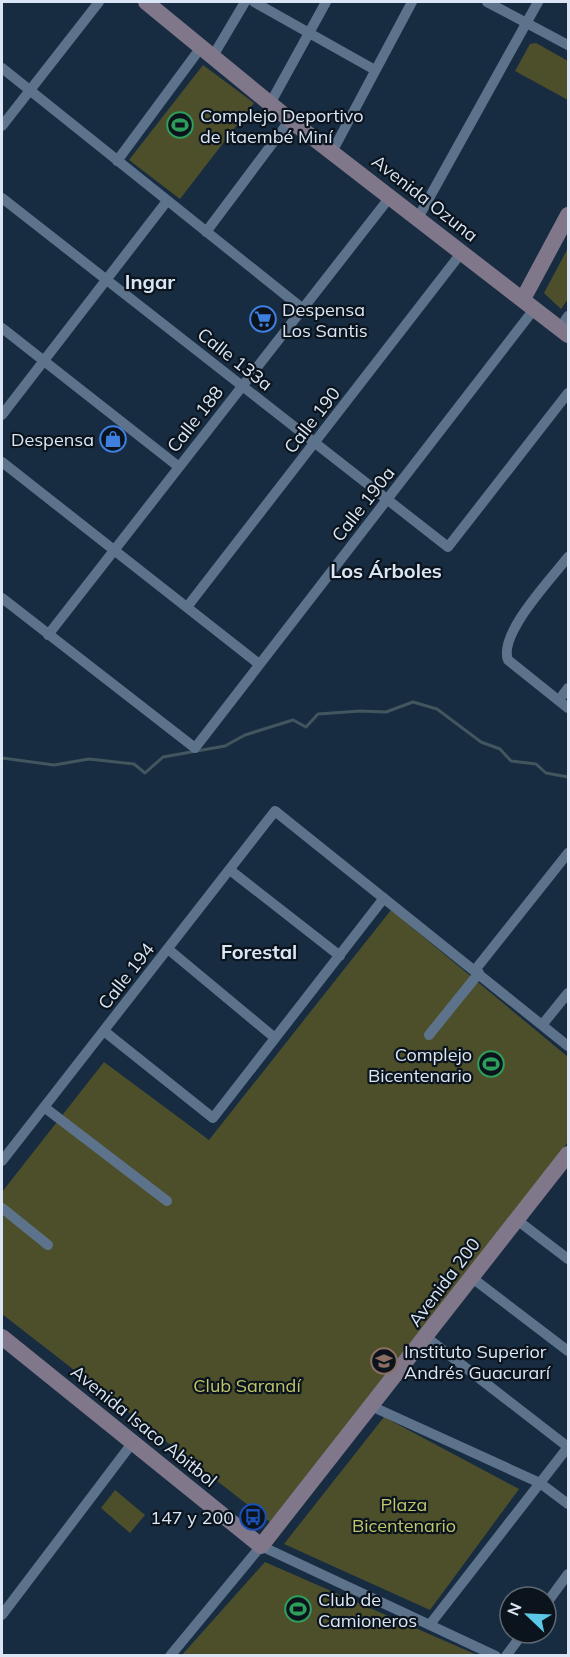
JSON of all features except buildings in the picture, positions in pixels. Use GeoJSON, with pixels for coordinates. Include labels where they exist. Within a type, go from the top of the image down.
{"type":"FeatureCollection","features":[{"type":"Feature","properties":{"kind":"main road","name":"Avenida Ozuna"},"geometry":{"type":"LineString","coordinates":[[151,3],[290,120],[529,303],[566,326]]}},
{"type":"Feature","properties":{"kind":"main road"},"geometry":{"type":"LineString","coordinates":[[529,303],[568,215]]}},
{"type":"Feature","properties":{"kind":"main road","name":"Avenida 200"},"geometry":{"type":"LineString","coordinates":[[261,1546],[567,1157]]}},
{"type":"Feature","properties":{"kind":"main road","name":"Avenida Isaco Abitbol"},"geometry":{"type":"LineString","coordinates":[[4,1345],[133,1442],[261,1546]]}},
{"type":"Feature","properties":{"kind":"street"},"geometry":{"type":"LineString","coordinates":[[2,126],[99,2]]}},
{"type":"Feature","properties":{"kind":"street"},"geometry":{"type":"LineString","coordinates":[[117,161],[208,51],[245,2]]}},
{"type":"Feature","properties":{"kind":"street"},"geometry":{"type":"LineString","coordinates":[[254,2],[375,70]]}},
{"type":"Feature","properties":{"kind":"street"},"geometry":{"type":"LineString","coordinates":[[271,102],[326,2]]}},
{"type":"Feature","properties":{"kind":"street"},"geometry":{"type":"LineString","coordinates":[[332,152],[412,2]]}},
{"type":"Feature","properties":{"kind":"street"},"geometry":{"type":"LineString","coordinates":[[487,2],[568,45]]}},
{"type":"Feature","properties":{"kind":"street"},"geometry":{"type":"LineString","coordinates":[[418,218],[538,2]]}},
{"type":"Feature","properties":{"kind":"street"},"geometry":{"type":"LineString","coordinates":[[2,68],[303,309]]}},
{"type":"Feature","properties":{"kind":"street"},"geometry":{"type":"LineString","coordinates":[[206,232],[290,120]]}},
{"type":"Feature","properties":{"kind":"street","name":"Calle 188"},"geometry":{"type":"LineString","coordinates":[[48,635],[390,197]]}},
{"type":"Feature","properties":{"kind":"street","name":"Calle 133a"},"geometry":{"type":"LineString","coordinates":[[2,198],[447,547],[568,393]]}},
{"type":"Feature","properties":{"kind":"street"},"geometry":{"type":"LineString","coordinates":[[2,415],[167,201]]}},
{"type":"Feature","properties":{"kind":"street","name":"Calle 190"},"geometry":{"type":"LineString","coordinates":[[187,607],[462,252]]}},
{"type":"Feature","properties":{"kind":"street","name":"Calle 190a"},"geometry":{"type":"LineString","coordinates":[[48,635],[195,748],[388,499],[529,303]]}},
{"type":"Feature","properties":{"kind":"street"},"geometry":{"type":"LineString","coordinates":[[2,328],[179,467]]}},
{"type":"Feature","properties":{"kind":"street"},"geometry":{"type":"LineString","coordinates":[[2,462],[260,664]]}},
{"type":"Feature","properties":{"kind":"street"},"geometry":{"type":"LineString","coordinates":[[568,557],[527,610],[507,644],[508,660],[568,708]]}},
{"type":"Feature","properties":{"kind":"street"},"geometry":{"type":"LineString","coordinates":[[2,598],[48,635]]}},
{"type":"Feature","properties":{"kind":"street"},"geometry":{"type":"LineString","coordinates":[[559,700],[568,688]]}},
{"type":"Feature","properties":{"kind":"street","name":"Calle 194"},"geometry":{"type":"LineString","coordinates":[[2,1161],[275,811],[384,898]]}},
{"type":"Feature","properties":{"kind":"street"},"geometry":{"type":"LineString","coordinates":[[429,1035],[568,853]]}},
{"type":"Feature","properties":{"kind":"street"},"geometry":{"type":"LineString","coordinates":[[230,870],[340,956]]}},
{"type":"Feature","properties":{"kind":"street"},"geometry":{"type":"LineString","coordinates":[[104,1031],[213,1118],[384,898],[568,1046]]}},
{"type":"Feature","properties":{"kind":"street"},"geometry":{"type":"LineString","coordinates":[[168,949],[275,1038]]}},
{"type":"Feature","properties":{"kind":"street"},"geometry":{"type":"LineString","coordinates":[[542,1025],[568,993]]}},
{"type":"Feature","properties":{"kind":"street"},"geometry":{"type":"LineString","coordinates":[[44,1107],[167,1201]]}},
{"type":"Feature","properties":{"kind":"street"},"geometry":{"type":"LineString","coordinates":[[2,1208],[48,1245]]}},
{"type":"Feature","properties":{"kind":"street"},"geometry":{"type":"LineString","coordinates":[[517,1220],[568,1259]]}},
{"type":"Feature","properties":{"kind":"street"},"geometry":{"type":"LineString","coordinates":[[471,1277],[568,1351]]}},
{"type":"Feature","properties":{"kind":"street"},"geometry":{"type":"LineString","coordinates":[[426,1337],[568,1447],[430,1623]]}},
{"type":"Feature","properties":{"kind":"street"},"geometry":{"type":"LineString","coordinates":[[371,1406],[540,1483],[568,1504]]}},
{"type":"Feature","properties":{"kind":"street"},"geometry":{"type":"LineString","coordinates":[[2,1615],[133,1442]]}},
{"type":"Feature","properties":{"kind":"street"},"geometry":{"type":"LineString","coordinates":[[170,1656],[261,1546],[430,1623],[496,1656]]}},
{"type":"Feature","properties":{"kind":"street"},"geometry":{"type":"LineString","coordinates":[[558,1588],[568,1574]]}},
{"type":"Feature","properties":{"kind":"green space"},"geometry":{"type":"Polygon","coordinates":[[[536,43],[568,61],[568,100],[515,71],[530,44],[536,43]]]}},
{"type":"Feature","properties":{"kind":"green space"},"geometry":{"type":"Polygon","coordinates":[[[203,65],[254,103],[180,199],[129,160],[203,65]]]}},
{"type":"Feature","properties":{"kind":"green space"},"geometry":{"type":"Polygon","coordinates":[[[568,248],[568,299],[561,309],[544,293],[568,248]]]}},
{"type":"Feature","properties":{"kind":"green space","name":"Club Sarandí"},"geometry":{"type":"Polygon","coordinates":[[[391,910],[568,1057],[568,1142],[275,1526],[2,1314],[2,1192],[104,1062],[209,1140],[391,910]]]}},
{"type":"Feature","properties":{"kind":"green space","name":"Plaza Bicentenario"},"geometry":{"type":"Polygon","coordinates":[[[384,1417],[519,1489],[430,1610],[284,1544],[384,1417]]]}},
{"type":"Feature","properties":{"kind":"green space"},"geometry":{"type":"Polygon","coordinates":[[[115,1490],[145,1515],[130,1533],[101,1508],[115,1490]]]}},
{"type":"Feature","properties":{"kind":"green space","name":"Club de Camioneros"},"geometry":{"type":"Polygon","coordinates":[[[265,1562],[477,1655],[182,1655],[265,1562]]]}},
{"type":"Feature","properties":{"kind":"waterway"},"geometry":{"type":"LineString","coordinates":[[2,758],[54,765],[89,759],[134,764],[145,773],[163,757],[225,746],[245,735],[293,720],[306,727],[318,714],[386,712],[413,702],[437,709],[481,742],[500,749],[511,761],[536,764],[546,773],[568,777]]}},
{"type":"Feature","properties":{"kind":"place","name":"Complejo Deportivo de Itaembé Miní"},"geometry":{"type":"Point","coordinates":[180,125]}},
{"type":"Feature","properties":{"kind":"place","name":"Despensa Los Santis"},"geometry":{"type":"Point","coordinates":[263,319]}},
{"type":"Feature","properties":{"kind":"place","name":"Despensa"},"geometry":{"type":"Point","coordinates":[113,439]}},
{"type":"Feature","properties":{"kind":"place","name":"Complejo Bicentenario"},"geometry":{"type":"Point","coordinates":[491,1064]}},
{"type":"Feature","properties":{"kind":"place","name":"Instituto Superior Andrés Guacurarí"},"geometry":{"type":"Point","coordinates":[384,1361]}},
{"type":"Feature","properties":{"kind":"place","name":"147 y 200"},"geometry":{"type":"Point","coordinates":[253,1517]}},
{"type":"Feature","properties":{"kind":"place","name":"Club de Camioneros"},"geometry":{"type":"Point","coordinates":[298,1609]}},
{"type":"Feature","properties":{"kind":"district","name":"Ingar"},"geometry":{"type":"Point","coordinates":[150,281]}},
{"type":"Feature","properties":{"kind":"district","name":"Los Árboles"},"geometry":{"type":"Point","coordinates":[386,570]}},
{"type":"Feature","properties":{"kind":"district","name":"Forestal"},"geometry":{"type":"Point","coordinates":[259,951]}}]}
